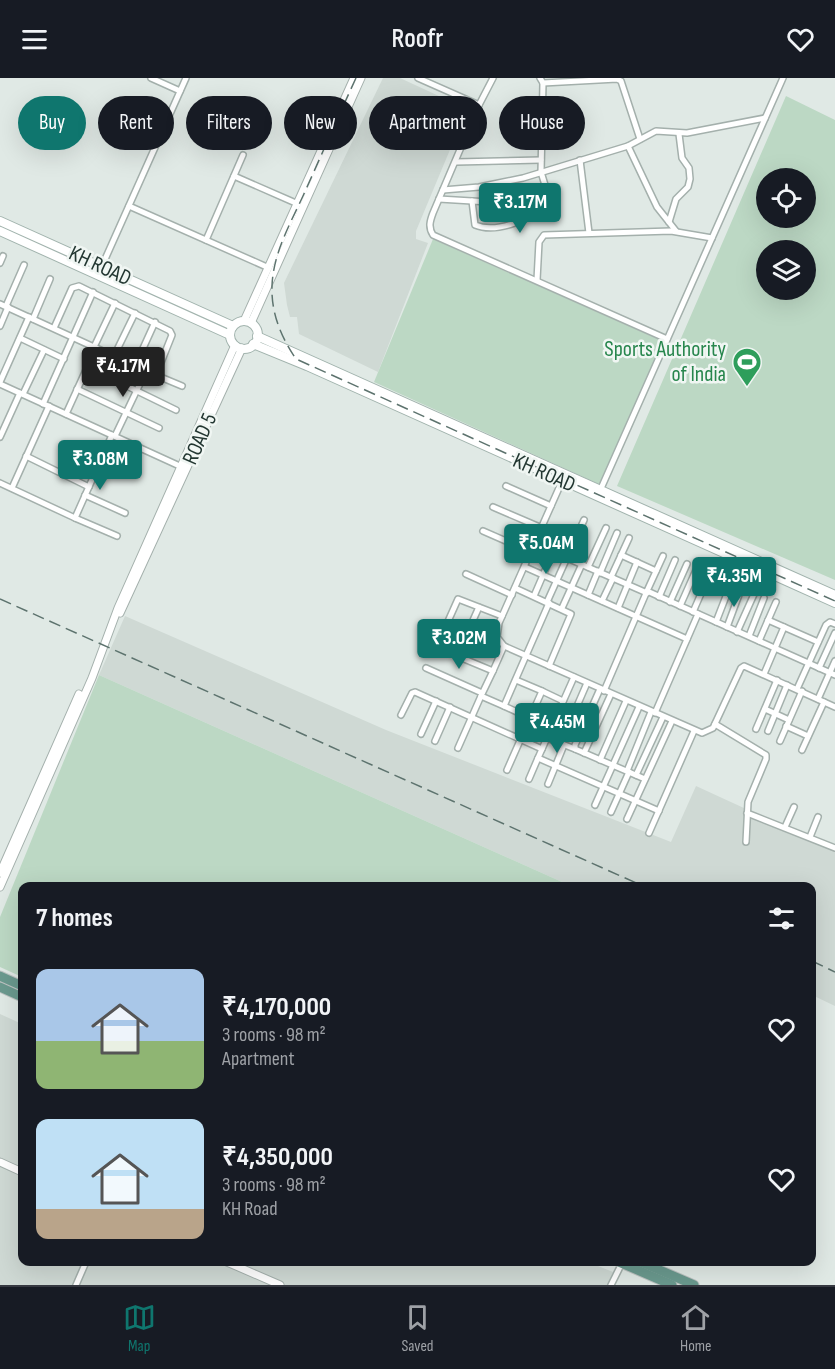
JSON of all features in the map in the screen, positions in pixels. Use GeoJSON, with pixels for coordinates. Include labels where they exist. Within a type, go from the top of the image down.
{"type":"FeatureCollection","features":[{"type":"Feature","properties":{"kind":"main road","name":"KH ROAD"},"geometry":{"type":"LineString","coordinates":[[0,221],[233,326]]}},
{"type":"Feature","properties":{"kind":"main road","name":"KH ROAD"},"geometry":{"type":"LineString","coordinates":[[0,231],[230,335]]}},
{"type":"Feature","properties":{"kind":"main road"},"geometry":{"type":"LineString","coordinates":[[238,322],[248,322],[256,329],[257,336],[253,344],[238,346],[230,335],[233,326],[238,322]]}},
{"type":"Feature","properties":{"kind":"main road","name":"KH ROAD"},"geometry":{"type":"LineString","coordinates":[[257,336],[835,603]]}},
{"type":"Feature","properties":{"kind":"main road","name":"KH ROAD"},"geometry":{"type":"LineString","coordinates":[[253,344],[564,478]]}},
{"type":"Feature","properties":{"kind":"main road","name":"KH ROAD"},"geometry":{"type":"LineString","coordinates":[[599,494],[835,595]]}},
{"type":"Feature","properties":{"kind":"main road"},"geometry":{"type":"LineString","coordinates":[[0,976],[18,984]]}},
{"type":"Feature","properties":{"kind":"main road"},"geometry":{"type":"LineString","coordinates":[[0,987],[18,995]]}},
{"type":"Feature","properties":{"kind":"main road"},"geometry":{"type":"LineString","coordinates":[[630,1266],[672,1285]]}},
{"type":"Feature","properties":{"kind":"main road"},"geometry":{"type":"LineString","coordinates":[[651,1266],[693,1285]]}},
{"type":"Feature","properties":{"kind":"street"},"geometry":{"type":"LineString","coordinates":[[151,78],[180,91]]}},
{"type":"Feature","properties":{"kind":"street"},"geometry":{"type":"LineString","coordinates":[[102,266],[186,78]]}},
{"type":"Feature","properties":{"kind":"street"},"geometry":{"type":"LineString","coordinates":[[248,322],[269,268],[354,78]]}},
{"type":"Feature","properties":{"kind":"street"},"geometry":{"type":"LineString","coordinates":[[248,322],[361,78]]}},
{"type":"Feature","properties":{"kind":"street"},"geometry":{"type":"LineString","coordinates":[[418,78],[459,96]]}},
{"type":"Feature","properties":{"kind":"street"},"geometry":{"type":"LineString","coordinates":[[484,96],[493,78]]}},
{"type":"Feature","properties":{"kind":"street"},"geometry":{"type":"LineString","coordinates":[[472,201],[474,222],[477,226],[508,226],[547,205],[549,198],[541,172],[542,80],[618,78],[621,81],[640,139]]}},
{"type":"Feature","properties":{"kind":"street"},"geometry":{"type":"LineString","coordinates":[[599,494],[783,78]]}},
{"type":"Feature","properties":{"kind":"street"},"geometry":{"type":"LineString","coordinates":[[443,190],[489,185],[541,172],[628,146],[657,131],[679,134],[765,118]]}},
{"type":"Feature","properties":{"kind":"street"},"geometry":{"type":"LineString","coordinates":[[669,222],[676,199],[688,187],[690,180],[688,168],[682,158],[679,134]]}},
{"type":"Feature","properties":{"kind":"street"},"geometry":{"type":"LineString","coordinates":[[628,146],[652,198],[676,231]]}},
{"type":"Feature","properties":{"kind":"street"},"geometry":{"type":"LineString","coordinates":[[461,150],[439,199],[430,226],[433,235],[667,339]]}},
{"type":"Feature","properties":{"kind":"street"},"geometry":{"type":"LineString","coordinates":[[206,240],[243,154]]}},
{"type":"Feature","properties":{"kind":"street"},"geometry":{"type":"LineString","coordinates":[[456,162],[541,160]]}},
{"type":"Feature","properties":{"kind":"street"},"geometry":{"type":"LineString","coordinates":[[580,160],[590,233]]}},
{"type":"Feature","properties":{"kind":"street"},"geometry":{"type":"LineString","coordinates":[[234,177],[298,204]]}},
{"type":"Feature","properties":{"kind":"street"},"geometry":{"type":"LineString","coordinates":[[439,199],[505,203],[546,189]]}},
{"type":"Feature","properties":{"kind":"street"},"geometry":{"type":"LineString","coordinates":[[129,206],[269,268]]}},
{"type":"Feature","properties":{"kind":"street"},"geometry":{"type":"LineString","coordinates":[[537,280],[541,238],[548,235],[676,231],[712,238]]}},
{"type":"Feature","properties":{"kind":"street"},"geometry":{"type":"LineString","coordinates":[[0,264],[3,256]]}},
{"type":"Feature","properties":{"kind":"street"},"geometry":{"type":"LineString","coordinates":[[0,326],[5,306],[24,265]]}},
{"type":"Feature","properties":{"kind":"street"},"geometry":{"type":"LineString","coordinates":[[50,279],[0,383],[184,468]]}},
{"type":"Feature","properties":{"kind":"street"},"geometry":{"type":"LineString","coordinates":[[54,328],[72,288],[79,286],[93,292],[168,328],[172,335],[156,375]]}},
{"type":"Feature","properties":{"kind":"street"},"geometry":{"type":"LineString","coordinates":[[12,489],[93,292]]}},
{"type":"Feature","properties":{"kind":"street"},"geometry":{"type":"LineString","coordinates":[[66,414],[116,303]]}},
{"type":"Feature","properties":{"kind":"street"},"geometry":{"type":"LineString","coordinates":[[5,306],[182,386]]}},
{"type":"Feature","properties":{"kind":"street"},"geometry":{"type":"LineString","coordinates":[[114,356],[135,312]]}},
{"type":"Feature","properties":{"kind":"street"},"geometry":{"type":"LineString","coordinates":[[135,366],[155,322]]}},
{"type":"Feature","properties":{"kind":"street"},"geometry":{"type":"LineString","coordinates":[[20,338],[64,359]]}},
{"type":"Feature","properties":{"kind":"street","name":"ROAD 5"},"geometry":{"type":"LineString","coordinates":[[0,888],[92,678],[111,627],[126,603],[238,346]]}},
{"type":"Feature","properties":{"kind":"street"},"geometry":{"type":"LineString","coordinates":[[0,436],[44,350]]}},
{"type":"Feature","properties":{"kind":"street"},"geometry":{"type":"LineString","coordinates":[[88,367],[176,410]]}},
{"type":"Feature","properties":{"kind":"street"},"geometry":{"type":"LineString","coordinates":[[75,518],[146,371]]}},
{"type":"Feature","properties":{"kind":"street"},"geometry":{"type":"LineString","coordinates":[[77,389],[159,428]]}},
{"type":"Feature","properties":{"kind":"street"},"geometry":{"type":"LineString","coordinates":[[26,456],[89,487]]}},
{"type":"Feature","properties":{"kind":"street"},"geometry":{"type":"LineString","coordinates":[[564,478],[502,616],[496,637],[504,646],[702,733],[708,732],[715,724],[741,668],[748,667],[835,707]]}},
{"type":"Feature","properties":{"kind":"street"},"geometry":{"type":"LineString","coordinates":[[0,483],[117,536]]}},
{"type":"Feature","properties":{"kind":"street"},"geometry":{"type":"LineString","coordinates":[[506,486],[551,506]]}},
{"type":"Feature","properties":{"kind":"street"},"geometry":{"type":"LineString","coordinates":[[85,495],[125,513]]}},
{"type":"Feature","properties":{"kind":"street"},"geometry":{"type":"LineString","coordinates":[[493,507],[542,528]]}},
{"type":"Feature","properties":{"kind":"street"},"geometry":{"type":"LineString","coordinates":[[504,706],[584,520]]}},
{"type":"Feature","properties":{"kind":"street"},"geometry":{"type":"LineString","coordinates":[[561,608],[606,528]]}},
{"type":"Feature","properties":{"kind":"street"},"geometry":{"type":"LineString","coordinates":[[483,531],[531,552]]}},
{"type":"Feature","properties":{"kind":"street"},"geometry":{"type":"LineString","coordinates":[[588,595],[617,534]]}},
{"type":"Feature","properties":{"kind":"street"},"geometry":{"type":"LineString","coordinates":[[602,601],[628,538]]}},
{"type":"Feature","properties":{"kind":"street"},"geometry":{"type":"LineString","coordinates":[[535,543],[833,674]]}},
{"type":"Feature","properties":{"kind":"street"},"geometry":{"type":"LineString","coordinates":[[534,596],[553,552]]}},
{"type":"Feature","properties":{"kind":"street"},"geometry":{"type":"LineString","coordinates":[[621,555],[656,571]]}},
{"type":"Feature","properties":{"kind":"street"},"geometry":{"type":"LineString","coordinates":[[575,749],[663,556]]}},
{"type":"Feature","properties":{"kind":"street"},"geometry":{"type":"LineString","coordinates":[[659,597],[675,560]]}},
{"type":"Feature","properties":{"kind":"street"},"geometry":{"type":"LineString","coordinates":[[618,608],[637,562]]}},
{"type":"Feature","properties":{"kind":"street"},"geometry":{"type":"LineString","coordinates":[[670,602],[687,564]]}},
{"type":"Feature","properties":{"kind":"street"},"geometry":{"type":"LineString","coordinates":[[525,567],[687,639]]}},
{"type":"Feature","properties":{"kind":"street"},"geometry":{"type":"LineString","coordinates":[[680,606],[696,570]]}},
{"type":"Feature","properties":{"kind":"street"},"geometry":{"type":"LineString","coordinates":[[611,812],[687,639],[710,573]]}},
{"type":"Feature","properties":{"kind":"street"},"geometry":{"type":"LineString","coordinates":[[466,574],[512,595]]}},
{"type":"Feature","properties":{"kind":"street"},"geometry":{"type":"LineString","coordinates":[[716,622],[730,586]]}},
{"type":"Feature","properties":{"kind":"street"},"geometry":{"type":"LineString","coordinates":[[515,588],[570,612],[571,616],[549,666]]}},
{"type":"Feature","properties":{"kind":"street"},"geometry":{"type":"LineString","coordinates":[[727,627],[740,592]]}},
{"type":"Feature","properties":{"kind":"street"},"geometry":{"type":"LineString","coordinates":[[738,632],[755,592]]}},
{"type":"Feature","properties":{"kind":"street"},"geometry":{"type":"LineString","coordinates":[[748,636],[764,598]]}},
{"type":"Feature","properties":{"kind":"street"},"geometry":{"type":"LineString","coordinates":[[493,671],[437,646],[458,599],[502,616]]}},
{"type":"Feature","properties":{"kind":"street"},"geometry":{"type":"LineString","coordinates":[[759,641],[776,602]]}},
{"type":"Feature","properties":{"kind":"street"},"geometry":{"type":"LineString","coordinates":[[458,656],[479,608]]}},
{"type":"Feature","properties":{"kind":"street"},"geometry":{"type":"LineString","coordinates":[[768,620],[818,642]]}},
{"type":"Feature","properties":{"kind":"street"},"geometry":{"type":"LineString","coordinates":[[780,741],[827,622],[835,624]]}},
{"type":"Feature","properties":{"kind":"street"},"geometry":{"type":"LineString","coordinates":[[764,674],[784,627]]}},
{"type":"Feature","properties":{"kind":"street"},"geometry":{"type":"LineString","coordinates":[[819,668],[835,633]]}},
{"type":"Feature","properties":{"kind":"street"},"geometry":{"type":"LineString","coordinates":[[458,748],[504,646]]}},
{"type":"Feature","properties":{"kind":"street"},"geometry":{"type":"LineString","coordinates":[[802,750],[833,674],[835,662]]}},
{"type":"Feature","properties":{"kind":"street","name":"ROAD 5"},"geometry":{"type":"LineString","coordinates":[[0,873],[87,677],[96,664]]}},
{"type":"Feature","properties":{"kind":"street"},"geometry":{"type":"LineString","coordinates":[[426,668],[530,718]]}},
{"type":"Feature","properties":{"kind":"street"},"geometry":{"type":"LineString","coordinates":[[529,779],[574,677]]}},
{"type":"Feature","properties":{"kind":"street"},"geometry":{"type":"LineString","coordinates":[[516,680],[563,701]]}},
{"type":"Feature","properties":{"kind":"street"},"geometry":{"type":"LineString","coordinates":[[756,729],[777,680]]}},
{"type":"Feature","properties":{"kind":"street"},"geometry":{"type":"LineString","coordinates":[[548,784],[587,683]]}},
{"type":"Feature","properties":{"kind":"street"},"geometry":{"type":"LineString","coordinates":[[768,731],[787,685]]}},
{"type":"Feature","properties":{"kind":"street"},"geometry":{"type":"LineString","coordinates":[[507,770],[542,691]]}},
{"type":"Feature","properties":{"kind":"street"},"geometry":{"type":"LineString","coordinates":[[401,715],[413,692],[542,748]]}},
{"type":"Feature","properties":{"kind":"street"},"geometry":{"type":"LineString","coordinates":[[584,753],[610,694]]}},
{"type":"Feature","properties":{"kind":"street"},"geometry":{"type":"LineString","coordinates":[[600,760],[626,700]]}},
{"type":"Feature","properties":{"kind":"street"},"geometry":{"type":"LineString","coordinates":[[421,734],[436,701]]}},
{"type":"Feature","properties":{"kind":"street"},"geometry":{"type":"LineString","coordinates":[[595,805],[639,706]]}},
{"type":"Feature","properties":{"kind":"street"},"geometry":{"type":"LineString","coordinates":[[435,741],[450,707]]}},
{"type":"Feature","properties":{"kind":"street"},"geometry":{"type":"LineString","coordinates":[[765,709],[808,736]]}},
{"type":"Feature","properties":{"kind":"street"},"geometry":{"type":"LineString","coordinates":[[636,775],[663,717]]}},
{"type":"Feature","properties":{"kind":"street"},"geometry":{"type":"LineString","coordinates":[[627,819],[672,721]]}},
{"type":"Feature","properties":{"kind":"street"},"geometry":{"type":"LineString","coordinates":[[715,724],[766,755],[749,796],[746,842]]}},
{"type":"Feature","properties":{"kind":"street"},"geometry":{"type":"LineString","coordinates":[[649,833],[694,731]]}},
{"type":"Feature","properties":{"kind":"street"},"geometry":{"type":"LineString","coordinates":[[547,738],[645,779]]}},
{"type":"Feature","properties":{"kind":"street"},"geometry":{"type":"LineString","coordinates":[[538,758],[659,812]]}},
{"type":"Feature","properties":{"kind":"street"},"geometry":{"type":"LineString","coordinates":[[785,827],[794,807]]}},
{"type":"Feature","properties":{"kind":"street"},"geometry":{"type":"LineString","coordinates":[[747,813],[835,848]]}},
{"type":"Feature","properties":{"kind":"street"},"geometry":{"type":"LineString","coordinates":[[810,837],[818,817]]}},
{"type":"Feature","properties":{"kind":"street"},"geometry":{"type":"LineString","coordinates":[[0,1162],[18,1170]]}},
{"type":"Feature","properties":{"kind":"street"},"geometry":{"type":"LineString","coordinates":[[75,1285],[84,1266]]}},
{"type":"Feature","properties":{"kind":"street"},"geometry":{"type":"LineString","coordinates":[[236,1266],[280,1285]]}},
{"type":"Feature","properties":{"kind":"street"},"geometry":{"type":"LineString","coordinates":[[611,1285],[619,1266]]}},
{"type":"Feature","properties":{"kind":"shaded area"},"geometry":{"type":"Polygon","coordinates":[[[383,78],[400,78],[439,96],[374,96],[383,78]]]}},
{"type":"Feature","properties":{"kind":"shaded area"},"geometry":{"type":"Polygon","coordinates":[[[369,107],[369,150],[450,150],[416,231],[416,239],[428,243],[378,372],[299,334],[297,317],[290,317],[284,283],[348,150],[357,150],[357,132],[369,107]]]}},
{"type":"Feature","properties":{"kind":"shaded area"},"geometry":{"type":"Polygon","coordinates":[[[125,616],[386,730],[671,842],[696,786],[835,850],[835,1006],[816,997],[816,882],[562,882],[99,675],[125,616]]]}},
{"type":"Feature","properties":{"kind":"shaded area"},"geometry":{"type":"Polygon","coordinates":[[[0,1014],[18,1022],[18,1266],[598,1266],[613,1272],[608,1285],[0,1285],[0,1014]]]}},
{"type":"Feature","properties":{"kind":"green space","name":"Sports Authority of India"},"geometry":{"type":"Polygon","coordinates":[[[786,96],[835,120],[835,580],[617,486],[786,96]]]}},
{"type":"Feature","properties":{"kind":"green space"},"geometry":{"type":"Polygon","coordinates":[[[433,239],[658,339],[666,346],[603,486],[374,382],[433,239]]]}},
{"type":"Feature","properties":{"kind":"green space"},"geometry":{"type":"Polygon","coordinates":[[[99,675],[562,882],[18,882],[18,975],[0,967],[0,917],[99,675]]]}},
{"type":"Feature","properties":{"kind":"railway"},"geometry":{"type":"LineString","coordinates":[[356,78],[288,228],[275,262],[272,286],[273,306],[282,333],[296,359],[835,601]]}},
{"type":"Feature","properties":{"kind":"railway"},"geometry":{"type":"LineString","coordinates":[[0,599],[634,882]]}},
{"type":"Feature","properties":{"kind":"railway"},"geometry":{"type":"LineString","coordinates":[[816,963],[835,972]]}},
{"type":"Feature","properties":{"kind":"place","name":"Sports Authority of India"},"geometry":{"type":"Point","coordinates":[747,388]}}]}
